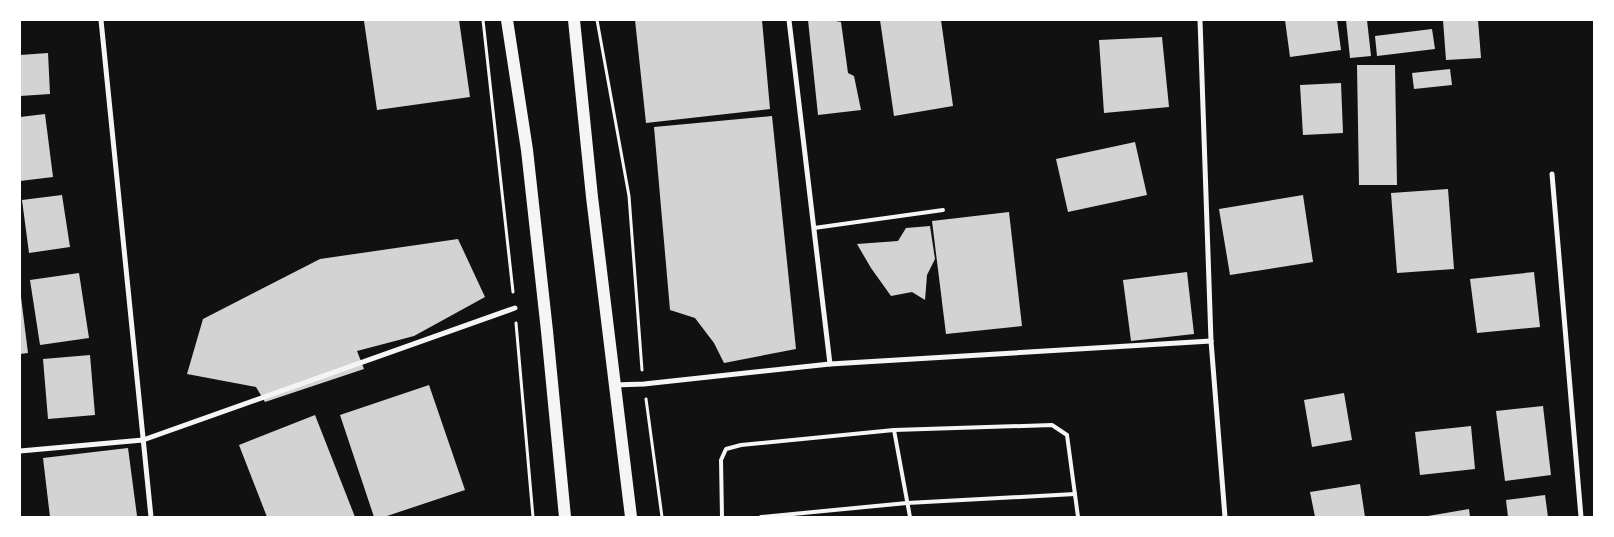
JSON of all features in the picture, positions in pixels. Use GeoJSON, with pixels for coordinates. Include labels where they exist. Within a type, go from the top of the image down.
{"type":"FeatureCollection","features":[{"type":"Feature","properties":{"kind":"main road"},"geometry":{"type":"LineString","coordinates":[[507,20],[527,150],[565,517]]}},
{"type":"Feature","properties":{"kind":"main road"},"geometry":{"type":"LineString","coordinates":[[574,20],[614,385],[631,517]]}},
{"type":"Feature","properties":{"kind":"street"},"geometry":{"type":"LineString","coordinates":[[101,20],[151,517]]}},
{"type":"Feature","properties":{"kind":"street"},"geometry":{"type":"LineString","coordinates":[[789,20],[830,364]]}},
{"type":"Feature","properties":{"kind":"street"},"geometry":{"type":"LineString","coordinates":[[1200,20],[1211,341],[1225,517]]}},
{"type":"Feature","properties":{"kind":"street"},"geometry":{"type":"LineString","coordinates":[[1552,174],[1581,517]]}},
{"type":"Feature","properties":{"kind":"street"},"geometry":{"type":"LineString","coordinates":[[20,451],[143,440],[515,308]]}},
{"type":"Feature","properties":{"kind":"street"},"geometry":{"type":"LineString","coordinates":[[614,385],[644,384],[830,364],[1211,341]]}},
{"type":"Feature","properties":{"kind":"lane"},"geometry":{"type":"LineString","coordinates":[[814,228],[943,210]]}},
{"type":"Feature","properties":{"kind":"lane"},"geometry":{"type":"LineString","coordinates":[[722,517],[721,460],[726,450],[741,445],[894,430],[1052,425],[1067,435],[1078,517]]}},
{"type":"Feature","properties":{"kind":"lane"},"geometry":{"type":"LineString","coordinates":[[894,430],[910,517]]}},
{"type":"Feature","properties":{"kind":"lane"},"geometry":{"type":"LineString","coordinates":[[761,517],[907,503],[1075,494]]}},
{"type":"Feature","properties":{"kind":"path"},"geometry":{"type":"LineString","coordinates":[[483,20],[515,308],[534,517]]}},
{"type":"Feature","properties":{"kind":"path"},"geometry":{"type":"LineString","coordinates":[[597,20],[629,196],[644,384],[662,517]]}},
{"type":"Feature","properties":{"kind":"building"},"geometry":{"type":"Polygon","coordinates":[[[459,20],[470,97],[377,110],[364,21],[459,20]]]}},
{"type":"Feature","properties":{"kind":"building"},"geometry":{"type":"Polygon","coordinates":[[[635,20],[762,20],[770,109],[646,123],[635,20]]]}},
{"type":"Feature","properties":{"kind":"building"},"geometry":{"type":"Polygon","coordinates":[[[808,20],[841,22],[848,73],[854,76],[861,110],[818,115],[808,20]]]}},
{"type":"Feature","properties":{"kind":"building"},"geometry":{"type":"Polygon","coordinates":[[[880,20],[941,20],[953,106],[894,116],[880,20]]]}},
{"type":"Feature","properties":{"kind":"building"},"geometry":{"type":"Polygon","coordinates":[[[1285,20],[1337,20],[1341,50],[1290,57],[1285,20]]]}},
{"type":"Feature","properties":{"kind":"building"},"geometry":{"type":"Polygon","coordinates":[[[1346,20],[1367,20],[1371,56],[1350,58],[1346,20]]]}},
{"type":"Feature","properties":{"kind":"building"},"geometry":{"type":"Polygon","coordinates":[[[1443,20],[1478,20],[1481,58],[1446,60],[1443,20]]]}},
{"type":"Feature","properties":{"kind":"building"},"geometry":{"type":"Polygon","coordinates":[[[1432,29],[1435,49],[1377,56],[1375,36],[1432,29]]]}},
{"type":"Feature","properties":{"kind":"building"},"geometry":{"type":"Polygon","coordinates":[[[1162,37],[1169,107],[1104,113],[1099,40],[1162,37]]]}},
{"type":"Feature","properties":{"kind":"building"},"geometry":{"type":"Polygon","coordinates":[[[48,53],[50,94],[20,96],[20,55],[48,53]]]}},
{"type":"Feature","properties":{"kind":"building"},"geometry":{"type":"Polygon","coordinates":[[[1357,65],[1395,65],[1397,185],[1359,185],[1357,65]]]}},
{"type":"Feature","properties":{"kind":"building"},"geometry":{"type":"Polygon","coordinates":[[[1450,69],[1452,85],[1414,89],[1412,73],[1450,69]]]}},
{"type":"Feature","properties":{"kind":"building"},"geometry":{"type":"Polygon","coordinates":[[[1341,83],[1343,133],[1303,135],[1300,85],[1341,83]]]}},
{"type":"Feature","properties":{"kind":"building"},"geometry":{"type":"Polygon","coordinates":[[[45,114],[53,177],[20,181],[20,117],[45,114]]]}},
{"type":"Feature","properties":{"kind":"building"},"geometry":{"type":"Polygon","coordinates":[[[772,116],[796,349],[724,363],[714,343],[695,318],[670,310],[654,127],[772,116]]]}},
{"type":"Feature","properties":{"kind":"building"},"geometry":{"type":"Polygon","coordinates":[[[1135,142],[1147,195],[1068,212],[1056,159],[1135,142]]]}},
{"type":"Feature","properties":{"kind":"building"},"geometry":{"type":"Polygon","coordinates":[[[1448,189],[1454,269],[1397,273],[1391,193],[1448,189]]]}},
{"type":"Feature","properties":{"kind":"building"},"geometry":{"type":"Polygon","coordinates":[[[62,195],[70,247],[29,253],[22,200],[62,195]]]}},
{"type":"Feature","properties":{"kind":"building"},"geometry":{"type":"Polygon","coordinates":[[[1303,195],[1313,262],[1230,275],[1219,209],[1303,195]]]}},
{"type":"Feature","properties":{"kind":"building"},"geometry":{"type":"Polygon","coordinates":[[[1009,212],[1022,326],[946,334],[932,221],[1009,212]]]}},
{"type":"Feature","properties":{"kind":"building"},"geometry":{"type":"Polygon","coordinates":[[[930,226],[935,259],[927,275],[925,300],[912,292],[891,296],[857,244],[898,241],[906,228],[930,226]]]}},
{"type":"Feature","properties":{"kind":"building"},"geometry":{"type":"Polygon","coordinates":[[[458,239],[485,297],[414,336],[357,351],[364,369],[265,402],[256,387],[187,374],[203,319],[320,259],[458,239]]]}},
{"type":"Feature","properties":{"kind":"building"},"geometry":{"type":"Polygon","coordinates":[[[1187,272],[1194,334],[1131,341],[1123,280],[1187,272]]]}},
{"type":"Feature","properties":{"kind":"building"},"geometry":{"type":"Polygon","coordinates":[[[1534,272],[1540,327],[1477,333],[1470,279],[1534,272]]]}},
{"type":"Feature","properties":{"kind":"building"},"geometry":{"type":"Polygon","coordinates":[[[79,273],[89,338],[40,345],[30,280],[79,273]]]}},
{"type":"Feature","properties":{"kind":"building"},"geometry":{"type":"Polygon","coordinates":[[[20,297],[28,353],[20,354],[20,297]]]}},
{"type":"Feature","properties":{"kind":"building"},"geometry":{"type":"Polygon","coordinates":[[[90,355],[95,415],[48,419],[43,359],[90,355]]]}},
{"type":"Feature","properties":{"kind":"building"},"geometry":{"type":"Polygon","coordinates":[[[429,385],[465,490],[384,517],[374,517],[340,415],[429,385]]]}},
{"type":"Feature","properties":{"kind":"building"},"geometry":{"type":"Polygon","coordinates":[[[1344,393],[1352,440],[1312,447],[1304,400],[1344,393]]]}},
{"type":"Feature","properties":{"kind":"building"},"geometry":{"type":"Polygon","coordinates":[[[1543,406],[1551,475],[1505,481],[1496,411],[1543,406]]]}},
{"type":"Feature","properties":{"kind":"building"},"geometry":{"type":"Polygon","coordinates":[[[315,415],[355,517],[267,517],[239,445],[315,415]]]}},
{"type":"Feature","properties":{"kind":"building"},"geometry":{"type":"Polygon","coordinates":[[[1471,426],[1475,469],[1420,475],[1415,432],[1471,426]]]}},
{"type":"Feature","properties":{"kind":"building"},"geometry":{"type":"Polygon","coordinates":[[[128,448],[137,516],[50,517],[43,458],[128,448]]]}},
{"type":"Feature","properties":{"kind":"building"},"geometry":{"type":"Polygon","coordinates":[[[1360,484],[1365,517],[1315,517],[1310,492],[1360,484]]]}},
{"type":"Feature","properties":{"kind":"building"},"geometry":{"type":"Polygon","coordinates":[[[1545,495],[1548,517],[1508,517],[1506,500],[1545,495]]]}},
{"type":"Feature","properties":{"kind":"building"},"geometry":{"type":"Polygon","coordinates":[[[1469,509],[1470,517],[1428,517],[1428,516],[1469,509]]]}}]}
